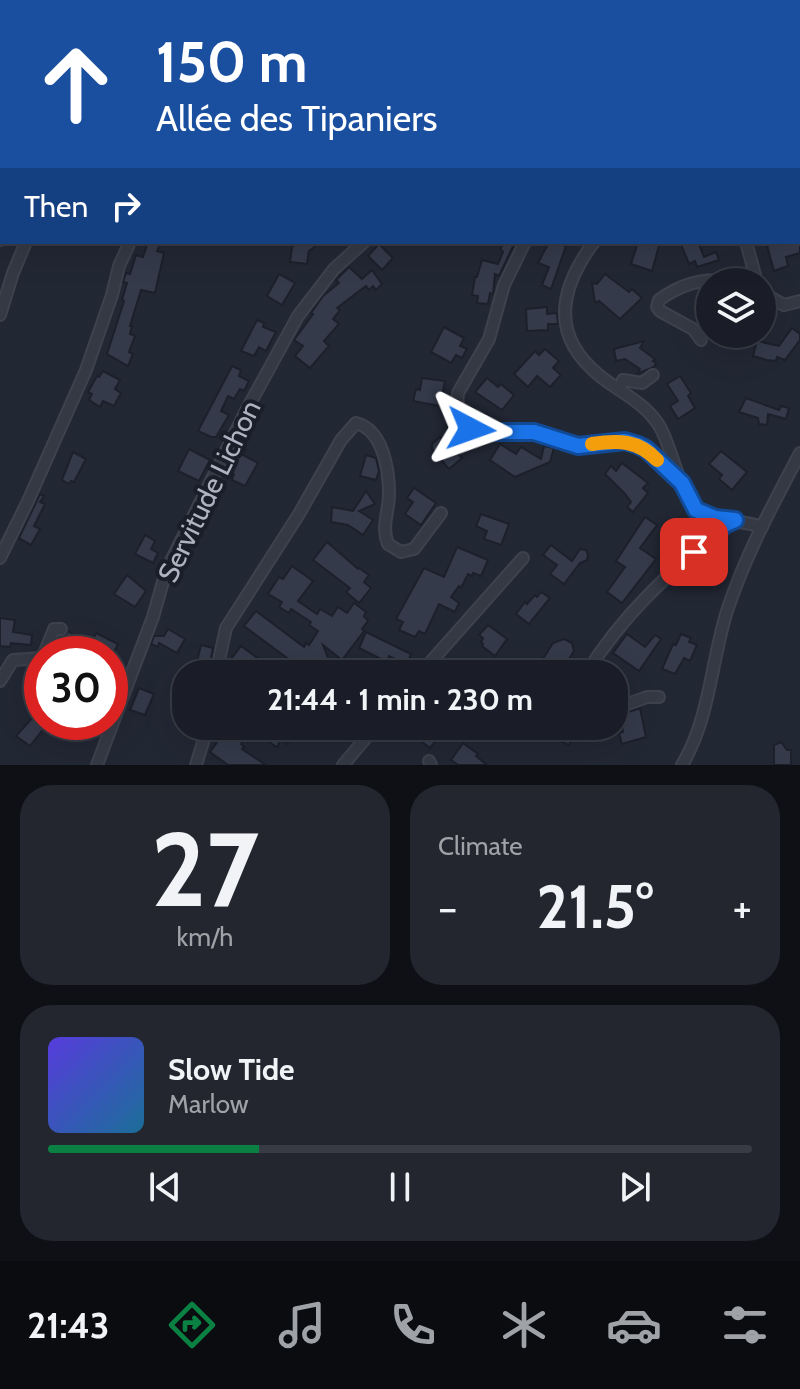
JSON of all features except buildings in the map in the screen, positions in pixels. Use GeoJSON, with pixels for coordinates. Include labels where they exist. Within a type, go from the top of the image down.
{"type":"FeatureCollection","features":[{"type":"Feature","properties":{"kind":"street"},"geometry":{"type":"LineString","coordinates":[[0,315],[25,244]]}},
{"type":"Feature","properties":{"kind":"street"},"geometry":{"type":"LineString","coordinates":[[0,558],[86,370],[119,266],[129,244]]}},
{"type":"Feature","properties":{"kind":"street","name":"Servitude Lichon"},"geometry":{"type":"LineString","coordinates":[[97,765],[121,707],[166,571],[286,335],[334,269],[362,244]]}},
{"type":"Feature","properties":{"kind":"street"},"geometry":{"type":"LineString","coordinates":[[524,244],[504,285],[492,332],[458,393],[457,409],[464,424],[481,432],[534,432],[578,446],[631,443],[646,449],[682,483]]}},
{"type":"Feature","properties":{"kind":"street"},"geometry":{"type":"LineString","coordinates":[[593,244],[568,295],[565,327],[572,344],[587,364],[639,403],[660,427],[696,510],[715,518],[762,527]]}},
{"type":"Feature","properties":{"kind":"street"},"geometry":{"type":"LineString","coordinates":[[747,244],[753,268]]}},
{"type":"Feature","properties":{"kind":"street"},"geometry":{"type":"LineString","coordinates":[[696,282],[659,300],[657,307],[696,333]]}},
{"type":"Feature","properties":{"kind":"street"},"geometry":{"type":"LineString","coordinates":[[776,301],[784,305],[800,301]]}},
{"type":"Feature","properties":{"kind":"street"},"geometry":{"type":"LineString","coordinates":[[619,389],[623,380],[642,383],[653,375]]}},
{"type":"Feature","properties":{"kind":"street"},"geometry":{"type":"LineString","coordinates":[[219,660],[226,628],[299,514],[341,440],[356,423],[373,433],[382,450],[389,495],[384,524],[388,544],[401,552],[414,549],[441,513]]}},
{"type":"Feature","properties":{"kind":"street"},"geometry":{"type":"LineString","coordinates":[[682,765],[700,725],[727,613],[762,527],[800,453]]}},
{"type":"Feature","properties":{"kind":"street"},"geometry":{"type":"LineString","coordinates":[[595,660],[618,626],[653,588],[726,524],[735,520]]}},
{"type":"Feature","properties":{"kind":"street"},"geometry":{"type":"LineString","coordinates":[[432,660],[523,558]]}},
{"type":"Feature","properties":{"kind":"street"},"geometry":{"type":"LineString","coordinates":[[51,636],[54,629],[61,629]]}},
{"type":"Feature","properties":{"kind":"street"},"geometry":{"type":"LineString","coordinates":[[0,681],[13,660],[24,659]]}},
{"type":"Feature","properties":{"kind":"street"},"geometry":{"type":"LineString","coordinates":[[628,704],[647,697],[659,697]]}},
{"type":"Feature","properties":{"kind":"street"},"geometry":{"type":"LineString","coordinates":[[196,765],[204,740]]}},
{"type":"Feature","properties":{"kind":"street"},"geometry":{"type":"LineString","coordinates":[[343,765],[364,740]]}},
{"type":"Feature","properties":{"kind":"slow traffic"},"geometry":{"type":"LineString","coordinates":[[592,444],[625,441],[646,449],[657,460]]}},
{"type":"Feature","properties":{"kind":"route"},"geometry":{"type":"LineString","coordinates":[[471,429],[481,432],[534,432],[578,446],[625,441],[646,449],[682,483],[696,510],[715,518],[735,520],[694,552]]}}]}
